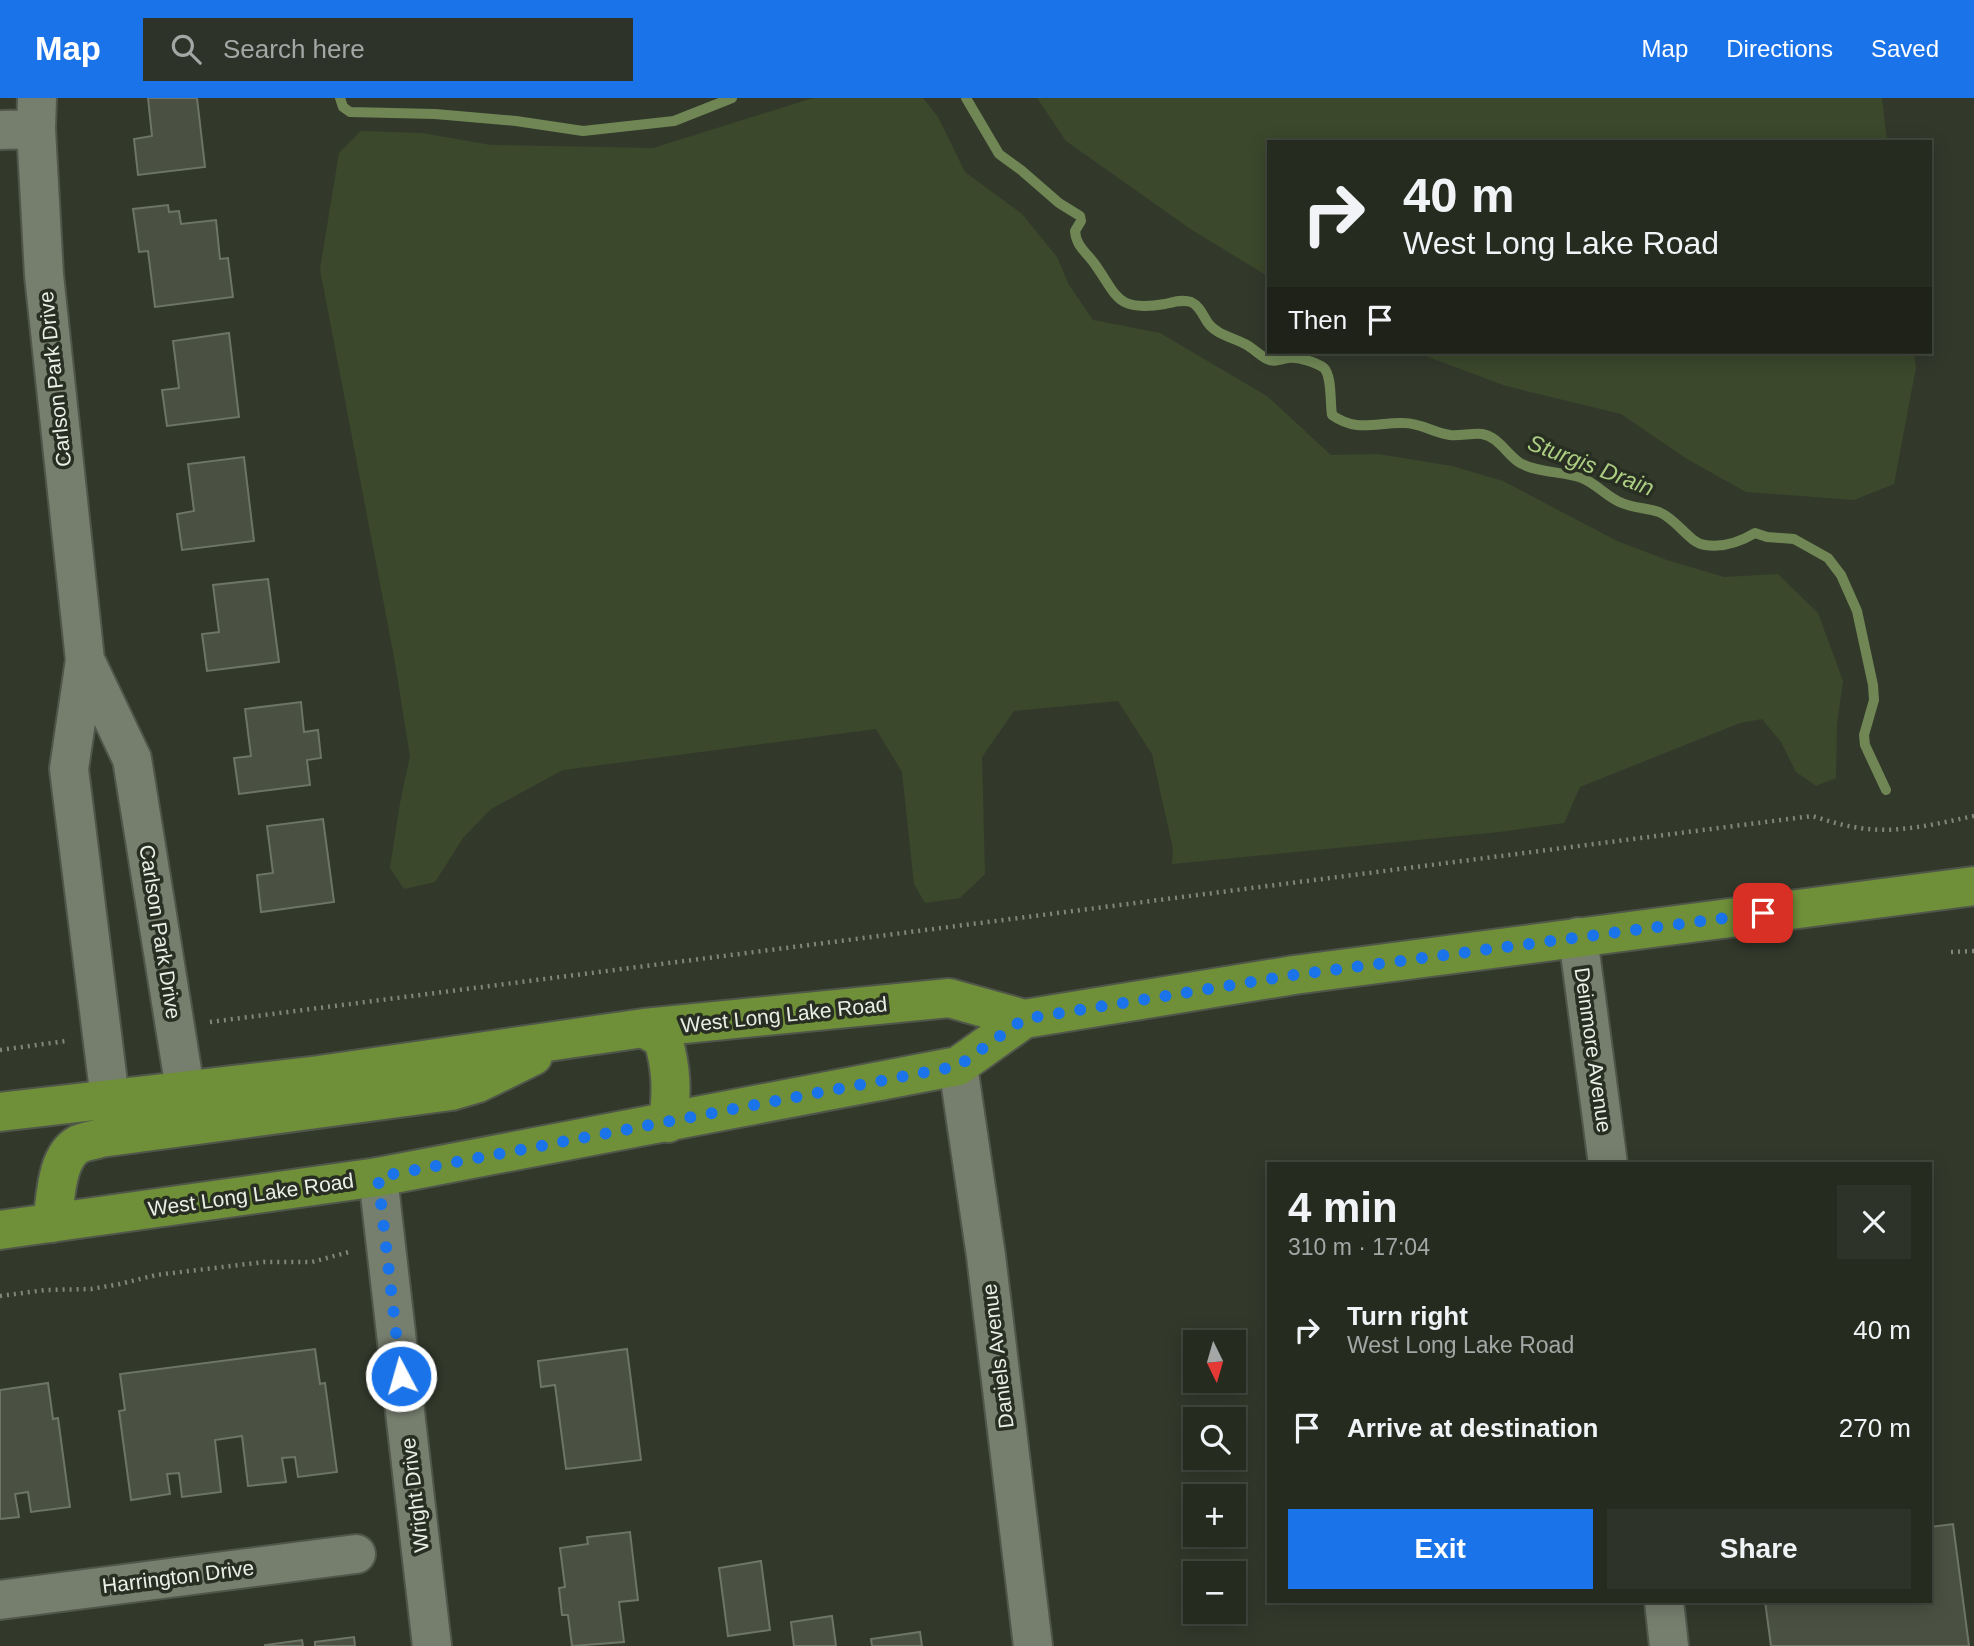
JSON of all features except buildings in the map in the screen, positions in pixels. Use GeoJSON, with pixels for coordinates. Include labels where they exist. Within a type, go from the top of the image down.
{"type":"FeatureCollection","features":[{"type":"Feature","properties":{"kind":"main road","name":"West Long Lake Road"},"geometry":{"type":"LineString","coordinates":[[0,1112],[319,1075],[644,1028],[949,998],[1024,1019],[1294,975],[1974,886]]}},
{"type":"Feature","properties":{"kind":"main road","name":"West Long Lake Road"},"geometry":{"type":"LineString","coordinates":[[0,1230],[378,1177],[958,1066],[1024,1019]]}},
{"type":"Feature","properties":{"kind":"main road"},"geometry":{"type":"LineString","coordinates":[[644,1028],[663,1039],[671,1069],[672,1096],[668,1123]]}},
{"type":"Feature","properties":{"kind":"main road"},"geometry":{"type":"LineString","coordinates":[[52,1223],[61,1173],[67,1157],[78,1144],[102,1138],[451,1091],[478,1083],[566,1039]]}},
{"type":"Feature","properties":{"kind":"street","name":"Carlson Park Drive"},"geometry":{"type":"LineString","coordinates":[[25,119],[85,660],[69,769],[110,1100]]}},
{"type":"Feature","properties":{"kind":"street","name":"Carlson Park Drive"},"geometry":{"type":"LineString","coordinates":[[85,660],[132,758],[186,1089]]}},
{"type":"Feature","properties":{"kind":"street","name":"Deinmore Avenue"},"geometry":{"type":"LineString","coordinates":[[1578,937],[1608,1162]]}},
{"type":"Feature","properties":{"kind":"street","name":"Daniels Avenue"},"geometry":{"type":"LineString","coordinates":[[958,1066],[987,1269],[1033,1646]]}},
{"type":"Feature","properties":{"kind":"street","name":"Wright Drive"},"geometry":{"type":"LineString","coordinates":[[378,1177],[432,1646]]}},
{"type":"Feature","properties":{"kind":"street","name":"Harrington Drive"},"geometry":{"type":"LineString","coordinates":[[0,1600],[356,1553]]}},
{"type":"Feature","properties":{"kind":"street"},"geometry":{"type":"LineString","coordinates":[[1664,1603],[1669,1646]]}},
{"type":"Feature","properties":{"kind":"path"},"geometry":{"type":"LineString","coordinates":[[215,1021],[1812,816],[1856,828],[1902,829],[1974,816]]}},
{"type":"Feature","properties":{"kind":"path"},"geometry":{"type":"LineString","coordinates":[[1951,952],[1974,951]]}},
{"type":"Feature","properties":{"kind":"path"},"geometry":{"type":"LineString","coordinates":[[0,1050],[69,1041]]}},
{"type":"Feature","properties":{"kind":"path"},"geometry":{"type":"LineString","coordinates":[[0,1296],[45,1290],[90,1289],[156,1275],[264,1262],[312,1262],[356,1250]]}},
{"type":"Feature","properties":{"kind":"green space"},"geometry":{"type":"Polygon","coordinates":[[[813,98],[923,98],[938,117],[965,172],[1022,214],[1057,257],[1069,285],[1093,320],[1160,333],[1267,396],[1331,455],[1378,454],[1452,466],[1503,481],[1617,541],[1667,560],[1724,577],[1778,574],[1818,613],[1843,681],[1837,724],[1836,778],[1816,786],[1796,772],[1781,742],[1762,719],[1740,723],[1580,787],[1564,823],[1499,832],[1172,864],[1173,849],[1152,754],[1118,701],[1014,711],[982,757],[985,874],[960,898],[925,903],[914,884],[902,772],[876,729],[563,770],[491,809],[463,838],[435,882],[404,889],[390,868],[410,756],[394,657],[320,269],[339,153],[361,131],[422,133],[491,145],[653,148],[813,98]]]}},
{"type":"Feature","properties":{"kind":"green space"},"geometry":{"type":"Polygon","coordinates":[[[1037,98],[1882,98],[1887,140],[1267,140],[1267,276],[1192,230],[1066,141],[1037,98]]]}},
{"type":"Feature","properties":{"kind":"green space"},"geometry":{"type":"Polygon","coordinates":[[[1420,354],[1914,354],[1916,367],[1894,484],[1854,500],[1746,492],[1687,459],[1621,414],[1506,386],[1420,354]]]}},
{"type":"Feature","properties":{"kind":"waterway","name":"Sturgis Drain"},"geometry":{"type":"LineString","coordinates":[[340,98],[343,107],[350,112],[435,114],[516,121],[583,131],[674,121],[732,98]]}},
{"type":"Feature","properties":{"kind":"waterway","name":"Sturgis Drain"},"geometry":{"type":"LineString","coordinates":[[966,98],[999,154],[1059,203],[1080,216],[1081,221],[1075,231],[1077,241],[1120,299],[1136,306],[1191,302],[1216,330],[1245,344],[1267,359],[1275,361],[1297,358],[1321,366],[1327,372],[1332,415],[1341,420],[1359,425],[1410,423],[1450,435],[1482,434],[1498,442],[1520,463],[1582,478],[1622,503],[1659,512],[1699,543],[1725,545],[1755,533],[1767,537],[1794,539],[1828,558],[1841,575],[1857,611],[1874,700],[1864,735],[1865,745],[1886,790]]}},
{"type":"Feature","properties":{"kind":"route"},"geometry":{"type":"LineString","coordinates":[[401,1376],[378,1177],[958,1066],[1024,1019],[1294,975],[1763,913]]}}]}
